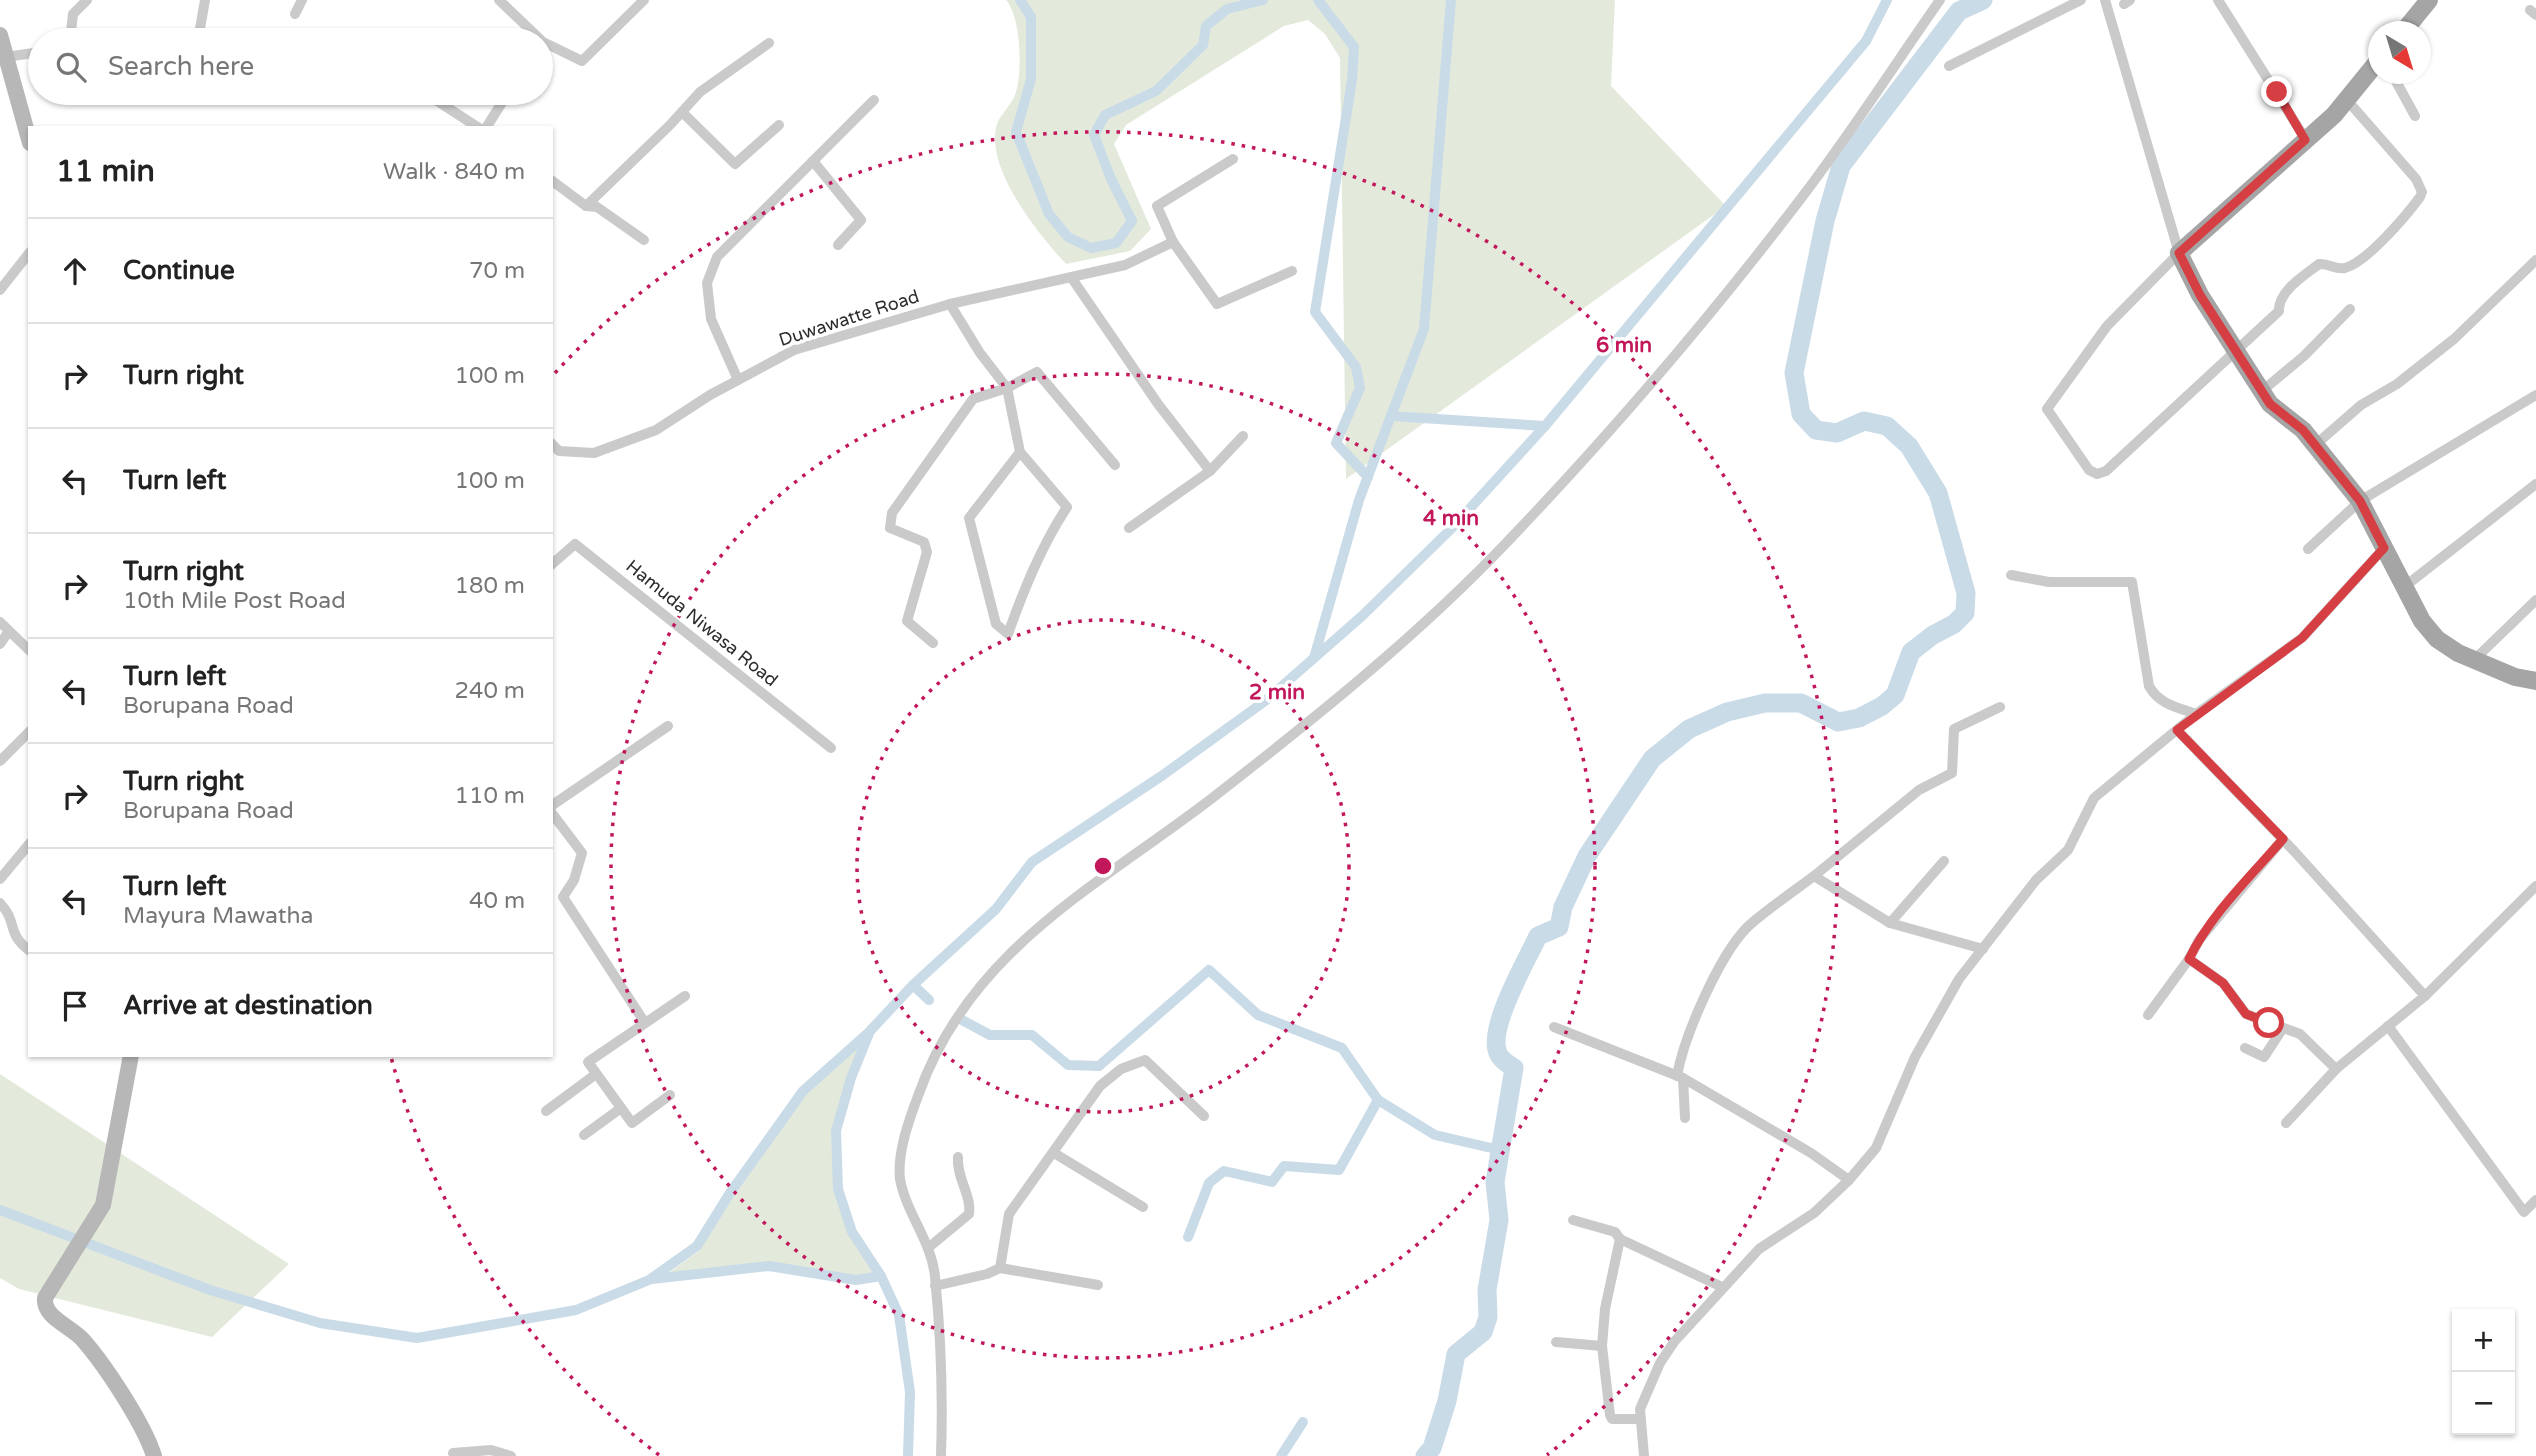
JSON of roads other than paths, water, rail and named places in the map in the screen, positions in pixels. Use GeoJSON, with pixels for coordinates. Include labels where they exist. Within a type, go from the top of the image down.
{"type":"FeatureCollection","features":[{"type":"Feature","properties":{"kind":"main road"},"geometry":{"type":"LineString","coordinates":[[2412,21],[2429,0]]}},
{"type":"Feature","properties":{"kind":"main road"},"geometry":{"type":"LineString","coordinates":[[2368,74],[2347,100],[2305,140],[2179,253],[2200,295],[2270,404],[2303,430],[2360,501],[2422,621],[2437,639],[2449,648],[2515,677],[2536,681]]}},
{"type":"Feature","properties":{"kind":"street"},"geometry":{"type":"LineString","coordinates":[[71,28],[73,14],[87,0]]}},
{"type":"Feature","properties":{"kind":"street"},"geometry":{"type":"LineString","coordinates":[[200,28],[205,0]]}},
{"type":"Feature","properties":{"kind":"street"},"geometry":{"type":"LineString","coordinates":[[295,15],[302,0]]}},
{"type":"Feature","properties":{"kind":"street"},"geometry":{"type":"LineString","coordinates":[[499,0],[528,28]]}},
{"type":"Feature","properties":{"kind":"street"},"geometry":{"type":"LineString","coordinates":[[553,48],[582,61],[644,0]]}},
{"type":"Feature","properties":{"kind":"street"},"geometry":{"type":"LineString","coordinates":[[941,1456],[943,1397],[935,1286],[928,1248],[904,1191],[900,1163],[919,1091],[963,1006],[994,968],[1044,920],[1205,803],[1306,724],[1400,645],[1511,538],[1637,401],[1763,247],[1834,153],[1940,0]]}},
{"type":"Feature","properties":{"kind":"street"},"geometry":{"type":"LineString","coordinates":[[1949,66],[2081,0]]}},
{"type":"Feature","properties":{"kind":"street"},"geometry":{"type":"LineString","coordinates":[[2105,0],[2179,253],[2107,326],[2047,409],[2089,470],[2097,474],[2106,471],[2236,352],[2279,311],[2281,297],[2307,274],[2319,264],[2337,269],[2357,263],[2371,252],[2422,192],[2416,179],[2347,100]]}},
{"type":"Feature","properties":{"kind":"street"},"geometry":{"type":"LineString","coordinates":[[2218,0],[2305,140]]}},
{"type":"Feature","properties":{"kind":"street"},"geometry":{"type":"LineString","coordinates":[[0,35],[28,136]]}},
{"type":"Feature","properties":{"kind":"street"},"geometry":{"type":"LineString","coordinates":[[586,206],[699,92],[769,43]]}},
{"type":"Feature","properties":{"kind":"street"},"geometry":{"type":"LineString","coordinates":[[6,57],[28,53]]}},
{"type":"Feature","properties":{"kind":"street"},"geometry":{"type":"LineString","coordinates":[[2397,84],[2415,116]]}},
{"type":"Feature","properties":{"kind":"street"},"geometry":{"type":"LineString","coordinates":[[738,380],[711,319],[708,284],[717,257],[874,100]]}},
{"type":"Feature","properties":{"kind":"street"},"geometry":{"type":"LineString","coordinates":[[444,105],[476,126]]}},
{"type":"Feature","properties":{"kind":"street"},"geometry":{"type":"LineString","coordinates":[[487,126],[500,105]]}},
{"type":"Feature","properties":{"kind":"street"},"geometry":{"type":"LineString","coordinates":[[682,112],[736,164],[779,125]]}},
{"type":"Feature","properties":{"kind":"street"},"geometry":{"type":"LineString","coordinates":[[1233,159],[1157,206],[1173,242],[1217,304],[1292,271]]}},
{"type":"Feature","properties":{"kind":"street"},"geometry":{"type":"LineString","coordinates":[[813,161],[861,220],[838,245]]}},
{"type":"Feature","properties":{"kind":"street"},"geometry":{"type":"LineString","coordinates":[[553,181],[586,206],[597,207],[645,240]]}},
{"type":"Feature","properties":{"kind":"street","name":"Duwawatte Road"},"geometry":{"type":"LineString","coordinates":[[553,445],[559,451],[594,453],[656,430],[738,380],[794,350],[950,304],[1125,265],[1173,242]]}},
{"type":"Feature","properties":{"kind":"street"},"geometry":{"type":"LineString","coordinates":[[0,289],[28,255]]}},
{"type":"Feature","properties":{"kind":"street"},"geometry":{"type":"LineString","coordinates":[[2314,446],[2361,405],[2397,384],[2454,339],[2536,260]]}},
{"type":"Feature","properties":{"kind":"street"},"geometry":{"type":"LineString","coordinates":[[1071,277],[1158,404],[1210,471]]}},
{"type":"Feature","properties":{"kind":"street"},"geometry":{"type":"LineString","coordinates":[[950,304],[980,353],[1007,388],[1020,452],[1067,507],[1050,533],[1027,581],[1008,634],[996,624],[969,518],[1020,452]]}},
{"type":"Feature","properties":{"kind":"street"},"geometry":{"type":"LineString","coordinates":[[2262,391],[2304,356],[2350,309]]}},
{"type":"Feature","properties":{"kind":"street"},"geometry":{"type":"LineString","coordinates":[[933,643],[907,621],[927,552],[924,542],[890,528],[892,513],[973,399],[1007,388],[1037,372],[1115,466]]}},
{"type":"Feature","properties":{"kind":"street"},"geometry":{"type":"LineString","coordinates":[[2308,549],[2360,501],[2536,395]]}},
{"type":"Feature","properties":{"kind":"street"},"geometry":{"type":"LineString","coordinates":[[1129,528],[1210,471],[1243,436]]}},
{"type":"Feature","properties":{"kind":"street"},"geometry":{"type":"LineString","coordinates":[[2404,587],[2536,484]]}},
{"type":"Feature","properties":{"kind":"street","name":"Hamuda Niwasa Road"},"geometry":{"type":"LineString","coordinates":[[553,563],[575,544],[831,748]]}},
{"type":"Feature","properties":{"kind":"street"},"geometry":{"type":"LineString","coordinates":[[1644,1456],[1639,1419],[1648,1389],[1674,1342],[1759,1249],[1814,1213],[1849,1180],[1876,1148],[1915,1057],[1959,979],[2036,880],[2068,850],[2094,798],[2196,714],[2302,638],[2384,548]]}},
{"type":"Feature","properties":{"kind":"street"},"geometry":{"type":"LineString","coordinates":[[2011,575],[2049,582],[2132,582],[2148,686],[2155,697],[2165,703],[2196,714]]}},
{"type":"Feature","properties":{"kind":"street"},"geometry":{"type":"LineString","coordinates":[[2475,659],[2536,600]]}},
{"type":"Feature","properties":{"kind":"street"},"geometry":{"type":"LineString","coordinates":[[0,622],[28,649]]}},
{"type":"Feature","properties":{"kind":"street"},"geometry":{"type":"LineString","coordinates":[[0,644],[9,631]]}},
{"type":"Feature","properties":{"kind":"street"},"geometry":{"type":"LineString","coordinates":[[1685,1118],[1680,1077],[1702,1003],[1728,951],[1752,922],[1814,876],[1919,790],[1952,773],[1954,729],[2000,707]]}},
{"type":"Feature","properties":{"kind":"street"},"geometry":{"type":"LineString","coordinates":[[553,805],[668,726]]}},
{"type":"Feature","properties":{"kind":"street"},"geometry":{"type":"LineString","coordinates":[[2177,730],[2283,839],[2425,996]]}},
{"type":"Feature","properties":{"kind":"street"},"geometry":{"type":"LineString","coordinates":[[0,761],[28,733]]}},
{"type":"Feature","properties":{"kind":"street"},"geometry":{"type":"LineString","coordinates":[[553,816],[582,853],[574,880],[563,897],[645,1023]]}},
{"type":"Feature","properties":{"kind":"street"},"geometry":{"type":"LineString","coordinates":[[2148,1015],[2227,903],[2283,839]]}},
{"type":"Feature","properties":{"kind":"street"},"geometry":{"type":"LineString","coordinates":[[0,879],[28,845]]}},
{"type":"Feature","properties":{"kind":"street"},"geometry":{"type":"LineString","coordinates":[[1891,923],[1944,861]]}},
{"type":"Feature","properties":{"kind":"street"},"geometry":{"type":"LineString","coordinates":[[1814,876],[1891,923],[1983,949]]}},
{"type":"Feature","properties":{"kind":"street"},"geometry":{"type":"LineString","coordinates":[[2286,1123],[2336,1069],[2425,996],[2536,886]]}},
{"type":"Feature","properties":{"kind":"street"},"geometry":{"type":"LineString","coordinates":[[0,903],[13,922],[16,941],[28,950]]}},
{"type":"Feature","properties":{"kind":"street"},"geometry":{"type":"LineString","coordinates":[[2189,959],[2223,983],[2246,1014],[2300,1034],[2336,1069]]}},
{"type":"Feature","properties":{"kind":"street"},"geometry":{"type":"LineString","coordinates":[[670,1095],[632,1124],[588,1062],[685,996]]}},
{"type":"Feature","properties":{"kind":"street"},"geometry":{"type":"LineString","coordinates":[[2389,1026],[2524,1212],[2536,1200]]}},
{"type":"Feature","properties":{"kind":"street"},"geometry":{"type":"LineString","coordinates":[[1554,1027],[1680,1077],[1811,1153],[1849,1180]]}},
{"type":"Feature","properties":{"kind":"street"},"geometry":{"type":"LineString","coordinates":[[2245,1048],[2264,1057],[2283,1028]]}},
{"type":"Feature","properties":{"kind":"street"},"geometry":{"type":"LineString","coordinates":[[131,1057],[103,1205],[44,1305],[50,1314],[82,1339],[92,1352],[116,1386],[154,1456]]}},
{"type":"Feature","properties":{"kind":"street"},"geometry":{"type":"LineString","coordinates":[[1000,1268],[1009,1214],[1100,1086],[1121,1069],[1145,1060],[1204,1116]]}},
{"type":"Feature","properties":{"kind":"street"},"geometry":{"type":"LineString","coordinates":[[546,1111],[596,1074]]}},
{"type":"Feature","properties":{"kind":"street"},"geometry":{"type":"LineString","coordinates":[[584,1135],[621,1108]]}},
{"type":"Feature","properties":{"kind":"street"},"geometry":{"type":"LineString","coordinates":[[1054,1153],[1143,1206]]}},
{"type":"Feature","properties":{"kind":"street"},"geometry":{"type":"LineString","coordinates":[[928,1248],[969,1214],[971,1206],[957,1170],[958,1157]]}},
{"type":"Feature","properties":{"kind":"street"},"geometry":{"type":"LineString","coordinates":[[1573,1220],[1615,1232],[1620,1239],[1722,1287]]}},
{"type":"Feature","properties":{"kind":"street"},"geometry":{"type":"LineString","coordinates":[[1620,1239],[1605,1309],[1602,1346],[1612,1419],[1639,1419]]}},
{"type":"Feature","properties":{"kind":"street"},"geometry":{"type":"LineString","coordinates":[[935,1286],[987,1274],[1000,1268],[1098,1285]]}},
{"type":"Feature","properties":{"kind":"street"},"geometry":{"type":"LineString","coordinates":[[1556,1342],[1602,1346]]}},
{"type":"Feature","properties":{"kind":"street"},"geometry":{"type":"LineString","coordinates":[[453,1453],[491,1450],[511,1456]]}},
{"type":"Feature","properties":{"kind":"waterway"},"geometry":{"type":"LineString","coordinates":[[1020,0],[1031,17],[1031,79],[1016,132],[1049,214],[1068,237],[1091,248],[1116,243],[1132,221],[1111,179],[1094,135],[1105,115],[1156,91],[1203,45],[1206,26],[1227,9],[1263,0]]}},
{"type":"Feature","properties":{"kind":"waterway"},"geometry":{"type":"LineString","coordinates":[[1318,0],[1354,47],[1352,80],[1315,312],[1356,367],[1360,388],[1336,443],[1368,477]]}},
{"type":"Feature","properties":{"kind":"waterway"},"geometry":{"type":"LineString","coordinates":[[1314,658],[1359,500],[1424,329],[1451,0]]}},
{"type":"Feature","properties":{"kind":"waterway"},"geometry":{"type":"LineString","coordinates":[[908,1456],[910,1392],[899,1315],[881,1276],[852,1232],[838,1189],[836,1131],[851,1078],[870,1031],[913,985],[996,909],[1032,862],[1163,775],[1265,701],[1362,616],[1452,528],[1545,426],[1866,41],[1887,0]]}},
{"type":"Feature","properties":{"kind":"waterway"},"geometry":{"type":"LineString","coordinates":[[1425,1456],[1432,1448],[1447,1401],[1456,1354],[1483,1332],[1488,1317],[1487,1290],[1499,1220],[1495,1182],[1514,1068],[1498,1053],[1498,1028],[1510,994],[1538,936],[1559,927],[1563,907],[1587,856],[1652,759],[1689,729],[1727,712],[1765,703],[1801,703],[1838,722],[1859,718],[1882,706],[1895,695],[1911,652],[1933,635],[1954,624],[1965,613],[1966,593],[1938,493],[1909,446],[1887,426],[1864,421],[1837,433],[1816,430],[1801,414],[1794,373],[1825,221],[1841,166],[1959,11],[1983,0]]}},
{"type":"Feature","properties":{"kind":"waterway"},"geometry":{"type":"LineString","coordinates":[[1391,416],[1545,426]]}},
{"type":"Feature","properties":{"kind":"waterway"},"geometry":{"type":"LineString","coordinates":[[962,1020],[990,1035],[1032,1035],[1068,1065],[1099,1066],[1209,970],[1258,1015],[1342,1048],[1378,1100],[1435,1135],[1500,1150]]}},
{"type":"Feature","properties":{"kind":"waterway"},"geometry":{"type":"LineString","coordinates":[[913,985],[929,1000]]}},
{"type":"Feature","properties":{"kind":"waterway"},"geometry":{"type":"LineString","coordinates":[[0,1210],[210,1290],[320,1323],[417,1338],[576,1310],[649,1280],[697,1246],[730,1193],[803,1091],[868,1033]]}},
{"type":"Feature","properties":{"kind":"waterway"},"geometry":{"type":"LineString","coordinates":[[1188,1237],[1209,1183],[1224,1171],[1272,1182],[1284,1166],[1339,1170],[1378,1100]]}},
{"type":"Feature","properties":{"kind":"waterway"},"geometry":{"type":"LineString","coordinates":[[652,1279],[769,1266],[856,1280],[881,1276]]}},
{"type":"Feature","properties":{"kind":"waterway"},"geometry":{"type":"LineString","coordinates":[[1281,1456],[1303,1422]]}}]}
